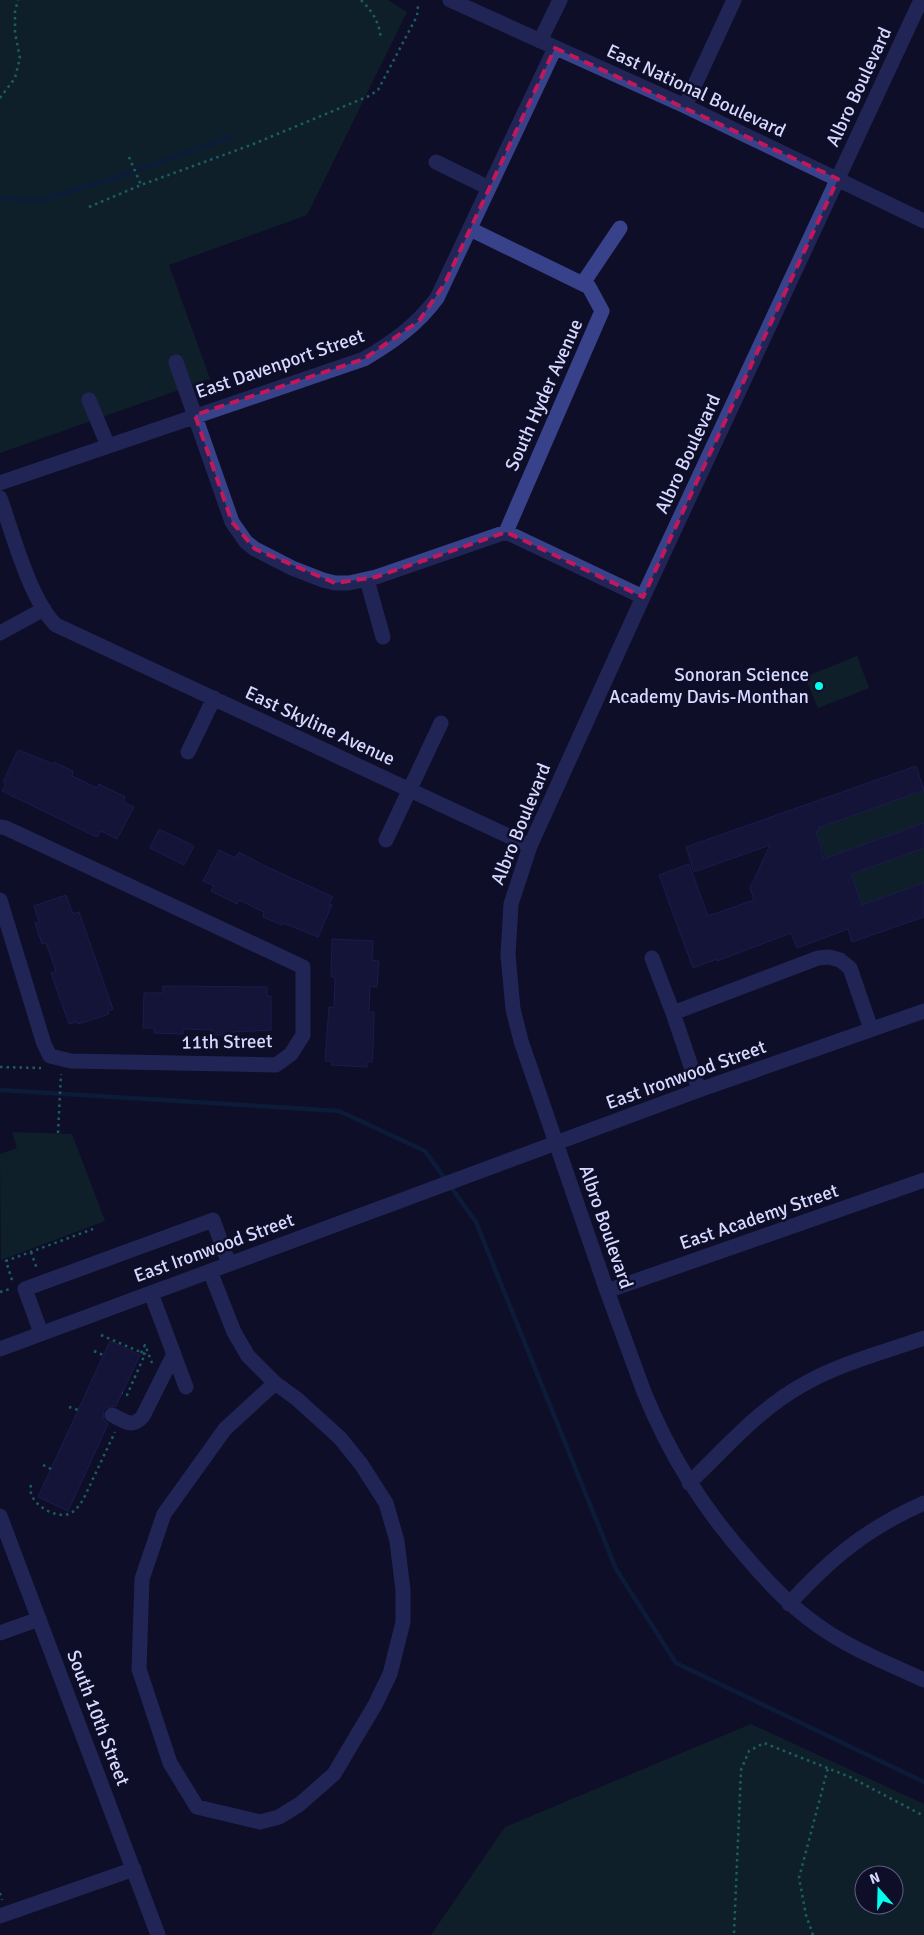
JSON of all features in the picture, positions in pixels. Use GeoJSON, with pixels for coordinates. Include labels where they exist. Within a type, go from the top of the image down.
{"type":"FeatureCollection","features":[{"type":"Feature","properties":{"kind":"street","name":"East National Boulevard"},"geometry":{"type":"LineString","coordinates":[[450,0],[685,106],[924,220]]}},
{"type":"Feature","properties":{"kind":"street"},"geometry":{"type":"LineString","coordinates":[[540,41],[560,0]]}},
{"type":"Feature","properties":{"kind":"street"},"geometry":{"type":"LineString","coordinates":[[685,106],[734,0]]}},
{"type":"Feature","properties":{"kind":"street","name":"Albro Boulevard"},"geometry":{"type":"LineString","coordinates":[[921,0],[643,597],[530,846],[511,904],[508,955],[514,1009],[520,1041],[607,1291],[657,1425],[689,1483],[735,1544],[789,1604],[829,1633],[872,1656],[924,1680]]}},
{"type":"Feature","properties":{"kind":"street","name":"East Davenport Street"},"geometry":{"type":"LineString","coordinates":[[0,483],[364,359],[391,343],[419,320],[437,298],[555,48]]}},
{"type":"Feature","properties":{"kind":"street"},"geometry":{"type":"LineString","coordinates":[[436,162],[489,188]]}},
{"type":"Feature","properties":{"kind":"street"},"geometry":{"type":"LineString","coordinates":[[583,283],[620,228]]}},
{"type":"Feature","properties":{"kind":"street","name":"South Hyder Avenue"},"geometry":{"type":"LineString","coordinates":[[470,229],[590,286],[602,311],[506,532]]}},
{"type":"Feature","properties":{"kind":"street"},"geometry":{"type":"LineString","coordinates":[[176,362],[230,517],[246,542],[292,568],[323,580],[349,583],[367,580],[506,532],[643,597]]}},
{"type":"Feature","properties":{"kind":"street"},"geometry":{"type":"LineString","coordinates":[[89,400],[108,446]]}},
{"type":"Feature","properties":{"kind":"street","name":"East Skyline Avenue"},"geometry":{"type":"LineString","coordinates":[[0,498],[34,592],[48,616],[56,625],[530,846]]}},
{"type":"Feature","properties":{"kind":"street"},"geometry":{"type":"LineString","coordinates":[[367,580],[383,637]]}},
{"type":"Feature","properties":{"kind":"street"},"geometry":{"type":"LineString","coordinates":[[0,633],[44,609]]}},
{"type":"Feature","properties":{"kind":"street","name":"East Skyline Avenue"},"geometry":{"type":"LineString","coordinates":[[188,752],[214,698]]}},
{"type":"Feature","properties":{"kind":"street"},"geometry":{"type":"LineString","coordinates":[[409,789],[441,724]]}},
{"type":"Feature","properties":{"kind":"street","name":"East Skyline Avenue"},"geometry":{"type":"LineString","coordinates":[[386,840],[409,789]]}},
{"type":"Feature","properties":{"kind":"street","name":"11th Street"},"geometry":{"type":"LineString","coordinates":[[0,828],[15,832],[303,967],[303,1035],[291,1054],[276,1065],[71,1061],[50,1056],[44,1044],[0,900]]}},
{"type":"Feature","properties":{"kind":"street"},"geometry":{"type":"LineString","coordinates":[[673,1013],[818,958],[829,957],[840,960],[850,968],[871,1029]]}},
{"type":"Feature","properties":{"kind":"street"},"geometry":{"type":"LineString","coordinates":[[652,958],[699,1090]]}},
{"type":"Feature","properties":{"kind":"street","name":"East Ironwood Street"},"geometry":{"type":"LineString","coordinates":[[0,1349],[699,1090],[924,1011]]}},
{"type":"Feature","properties":{"kind":"street","name":"East Academy Street"},"geometry":{"type":"LineString","coordinates":[[607,1291],[924,1180]]}},
{"type":"Feature","properties":{"kind":"street"},"geometry":{"type":"LineString","coordinates":[[41,1333],[25,1289],[212,1220],[229,1264]]}},
{"type":"Feature","properties":{"kind":"street"},"geometry":{"type":"LineString","coordinates":[[210,1271],[234,1332],[248,1356],[275,1383],[297,1399],[340,1438],[361,1464],[386,1503],[397,1541],[403,1590],[403,1622],[390,1674],[375,1705],[334,1774],[300,1804],[279,1817],[260,1822],[197,1806],[170,1763],[139,1669],[142,1579],[164,1514],[225,1429],[275,1383]]}},
{"type":"Feature","properties":{"kind":"street"},"geometry":{"type":"LineString","coordinates":[[151,1293],[186,1388]]}},
{"type":"Feature","properties":{"kind":"street"},"geometry":{"type":"LineString","coordinates":[[689,1483],[760,1416],[781,1398],[800,1386],[833,1370],[924,1338]]}},
{"type":"Feature","properties":{"kind":"street"},"geometry":{"type":"LineString","coordinates":[[116,1417],[132,1424],[143,1416],[174,1354]]}},
{"type":"Feature","properties":{"kind":"street"},"geometry":{"type":"LineString","coordinates":[[789,1604],[825,1566],[846,1548],[868,1532],[899,1514],[924,1503]]}},
{"type":"Feature","properties":{"kind":"street","name":"South 10th Street"},"geometry":{"type":"LineString","coordinates":[[0,1516],[158,1935]]}},
{"type":"Feature","properties":{"kind":"street"},"geometry":{"type":"LineString","coordinates":[[0,1633],[39,1619]]}},
{"type":"Feature","properties":{"kind":"street"},"geometry":{"type":"LineString","coordinates":[[1,1909],[134,1869]]}},
{"type":"Feature","properties":{"kind":"path"},"geometry":{"type":"LineString","coordinates":[[0,98],[15,78],[20,58],[15,33],[18,0]]}},
{"type":"Feature","properties":{"kind":"path"},"geometry":{"type":"LineString","coordinates":[[361,0],[371,10],[380,25],[381,39]]}},
{"type":"Feature","properties":{"kind":"path"},"geometry":{"type":"LineString","coordinates":[[89,208],[141,185],[251,144],[378,90],[417,16],[418,6]]}},
{"type":"Feature","properties":{"kind":"path"},"geometry":{"type":"LineString","coordinates":[[129,157],[141,185]]}},
{"type":"Feature","properties":{"kind":"path"},"geometry":{"type":"LineString","coordinates":[[0,1067],[42,1068]]}},
{"type":"Feature","properties":{"kind":"path"},"geometry":{"type":"LineString","coordinates":[[58,1133],[61,1069]]}},
{"type":"Feature","properties":{"kind":"path"},"geometry":{"type":"LineString","coordinates":[[0,1292],[14,1287],[6,1261],[93,1229]]}},
{"type":"Feature","properties":{"kind":"path"},"geometry":{"type":"LineString","coordinates":[[101,1335],[145,1354],[127,1395],[122,1393]]}},
{"type":"Feature","properties":{"kind":"path"},"geometry":{"type":"LineString","coordinates":[[141,1353],[145,1345],[159,1383]]}},
{"type":"Feature","properties":{"kind":"path"},"geometry":{"type":"LineString","coordinates":[[94,1351],[103,1355]]}},
{"type":"Feature","properties":{"kind":"path"},"geometry":{"type":"LineString","coordinates":[[69,1407],[78,1410]]}},
{"type":"Feature","properties":{"kind":"path"},"geometry":{"type":"LineString","coordinates":[[31,1485],[29,1491],[32,1497],[45,1509],[54,1514],[70,1514],[83,1500],[116,1417]]}},
{"type":"Feature","properties":{"kind":"path"},"geometry":{"type":"LineString","coordinates":[[44,1465],[51,1469]]}},
{"type":"Feature","properties":{"kind":"path"},"geometry":{"type":"LineString","coordinates":[[734,1933],[741,1770],[749,1752],[764,1743],[868,1785],[924,1816]]}},
{"type":"Feature","properties":{"kind":"path"},"geometry":{"type":"LineString","coordinates":[[814,1935],[806,1915],[799,1878],[828,1768]]}},
{"type":"Feature","properties":{"kind":"path"},"geometry":{"type":"LineString","coordinates":[[0,1893],[1,1909]]}},
{"type":"Feature","properties":{"kind":"highlighted area"},"geometry":{"type":"Polygon","coordinates":[[[555,48],[838,179],[643,597],[506,532],[376,577],[335,583],[255,549],[232,522],[195,415],[364,359],[419,321],[445,283],[555,48]]]}},
{"type":"Feature","properties":{"kind":"green space"},"geometry":{"type":"Polygon","coordinates":[[[0,0],[388,0],[407,12],[307,215],[169,265],[210,379],[0,453],[0,0]]]}},
{"type":"Feature","properties":{"kind":"green space"},"geometry":{"type":"Polygon","coordinates":[[[857,656],[869,688],[818,708],[805,677],[857,656]]]}},
{"type":"Feature","properties":{"kind":"green space"},"geometry":{"type":"Polygon","coordinates":[[[924,790],[924,823],[835,855],[826,861],[816,832],[818,828],[924,790]]]}},
{"type":"Feature","properties":{"kind":"green space"},"geometry":{"type":"Polygon","coordinates":[[[924,848],[924,883],[862,905],[851,874],[924,848]]]}},
{"type":"Feature","properties":{"kind":"green space"},"geometry":{"type":"Polygon","coordinates":[[[12,1132],[72,1134],[105,1221],[1,1260],[0,1154],[17,1148],[12,1132]]]}},
{"type":"Feature","properties":{"kind":"green space"},"geometry":{"type":"Polygon","coordinates":[[[751,1724],[924,1804],[924,1935],[431,1935],[505,1827],[751,1724]]]}},
{"type":"Feature","properties":{"kind":"building"},"geometry":{"type":"Polygon","coordinates":[[[18,750],[54,764],[54,762],[73,771],[72,776],[97,788],[99,784],[125,797],[123,802],[134,807],[117,839],[101,831],[97,837],[2,791],[6,784],[3,782],[18,750]]]}},
{"type":"Feature","properties":{"kind":"building"},"geometry":{"type":"Polygon","coordinates":[[[916,766],[924,790],[818,828],[819,831],[816,832],[824,859],[924,823],[924,848],[851,874],[862,905],[924,883],[924,917],[852,942],[848,929],[797,948],[791,933],[693,968],[659,875],[689,864],[708,916],[754,900],[750,888],[770,845],[694,872],[686,847],[916,766]]]}},
{"type":"Feature","properties":{"kind":"building"},"geometry":{"type":"Polygon","coordinates":[[[159,829],[194,846],[184,865],[150,848],[159,829]]]}},
{"type":"Feature","properties":{"kind":"building"},"geometry":{"type":"Polygon","coordinates":[[[219,850],[235,858],[239,852],[333,897],[329,904],[332,905],[318,937],[263,917],[264,912],[239,900],[237,904],[211,891],[214,886],[203,881],[219,850]]]}},
{"type":"Feature","properties":{"kind":"building"},"geometry":{"type":"Polygon","coordinates":[[[66,895],[73,914],[79,912],[113,1009],[108,1011],[109,1014],[78,1024],[77,1022],[69,1024],[51,973],[56,971],[46,943],[42,944],[35,923],[39,922],[34,906],[66,895]]]}},
{"type":"Feature","properties":{"kind":"building"},"geometry":{"type":"Polygon","coordinates":[[[332,939],[373,941],[372,960],[379,961],[377,987],[370,986],[369,1012],[374,1012],[373,1050],[372,1062],[367,1062],[367,1067],[331,1065],[332,1061],[325,1061],[329,1007],[334,1008],[335,978],[331,976],[332,939]]]}},
{"type":"Feature","properties":{"kind":"building"},"geometry":{"type":"Polygon","coordinates":[[[163,986],[267,987],[267,996],[271,996],[271,1030],[233,1032],[233,1035],[213,1035],[211,1030],[183,1029],[183,1034],[154,1033],[154,1028],[143,1028],[144,993],[163,993],[163,986]]]}},
{"type":"Feature","properties":{"kind":"building"},"geometry":{"type":"Polygon","coordinates":[[[110,1341],[140,1355],[116,1406],[107,1407],[103,1411],[104,1420],[108,1424],[68,1511],[38,1497],[110,1341]]]}},
{"type":"Feature","properties":{"kind":"waterway"},"geometry":{"type":"LineString","coordinates":[[0,198],[39,201],[126,174],[230,137]]}},
{"type":"Feature","properties":{"kind":"waterway"},"geometry":{"type":"LineString","coordinates":[[0,1090],[339,1111],[425,1151],[476,1222],[616,1569],[676,1663],[924,1782]]}},
{"type":"Feature","properties":{"kind":"place","name":"Sonoran Science Academy Davis-Monthan"},"geometry":{"type":"Point","coordinates":[819,686]}}]}
